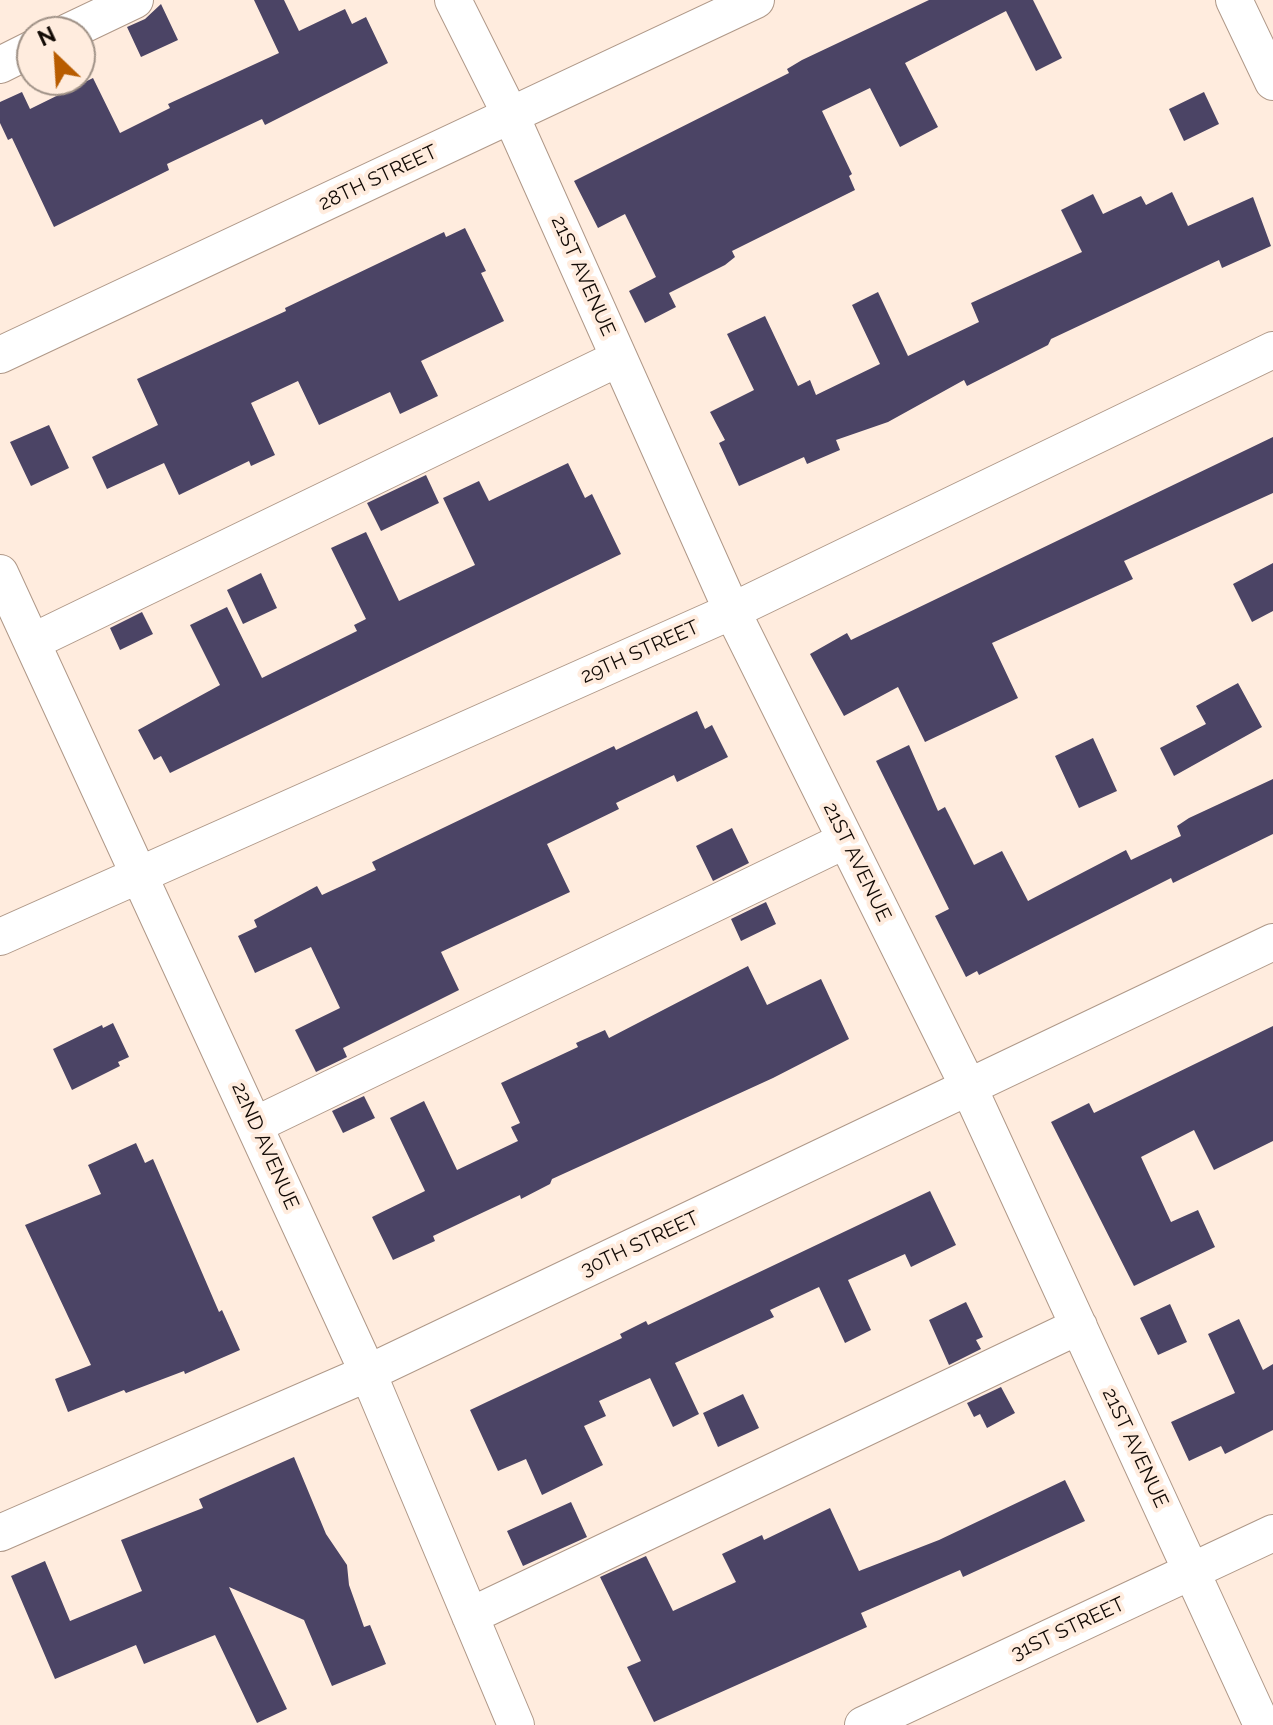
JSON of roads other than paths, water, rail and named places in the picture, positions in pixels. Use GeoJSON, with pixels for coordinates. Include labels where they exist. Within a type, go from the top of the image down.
{"type":"FeatureCollection","features":[{"type":"Feature","properties":{"kind":"street"},"geometry":{"type":"LineString","coordinates":[[96,19],[135,0]]}},
{"type":"Feature","properties":{"kind":"street","name":"21ST AVENUE"},"geometry":{"type":"LineString","coordinates":[[453,0],[511,116],[732,611],[969,1088],[1262,1725]]}},
{"type":"Feature","properties":{"kind":"street","name":"28TH STREET"},"geometry":{"type":"LineString","coordinates":[[0,355],[756,0]]}},
{"type":"Feature","properties":{"kind":"street"},"geometry":{"type":"LineString","coordinates":[[1234,0],[1264,40],[1273,82]]}},
{"type":"Feature","properties":{"kind":"street","name":"29TH STREET"},"geometry":{"type":"LineString","coordinates":[[0,937],[732,611],[1273,350]]}},
{"type":"Feature","properties":{"kind":"street"},"geometry":{"type":"LineString","coordinates":[[32,642],[619,358]]}},
{"type":"Feature","properties":{"kind":"street","name":"22ND AVENUE"},"geometry":{"type":"LineString","coordinates":[[0,573],[368,1373],[516,1725]]}},
{"type":"Feature","properties":{"kind":"street"},"geometry":{"type":"LineString","coordinates":[[255,1125],[846,840]]}},
{"type":"Feature","properties":{"kind":"street","name":"30TH STREET"},"geometry":{"type":"LineString","coordinates":[[0,1533],[368,1373],[1273,942]]}},
{"type":"Feature","properties":{"kind":"street"},"geometry":{"type":"LineString","coordinates":[[470,1616],[1079,1326]]}},
{"type":"Feature","properties":{"kind":"street","name":"31ST STREET"},"geometry":{"type":"LineString","coordinates":[[863,1725],[1273,1533]]}}]}
